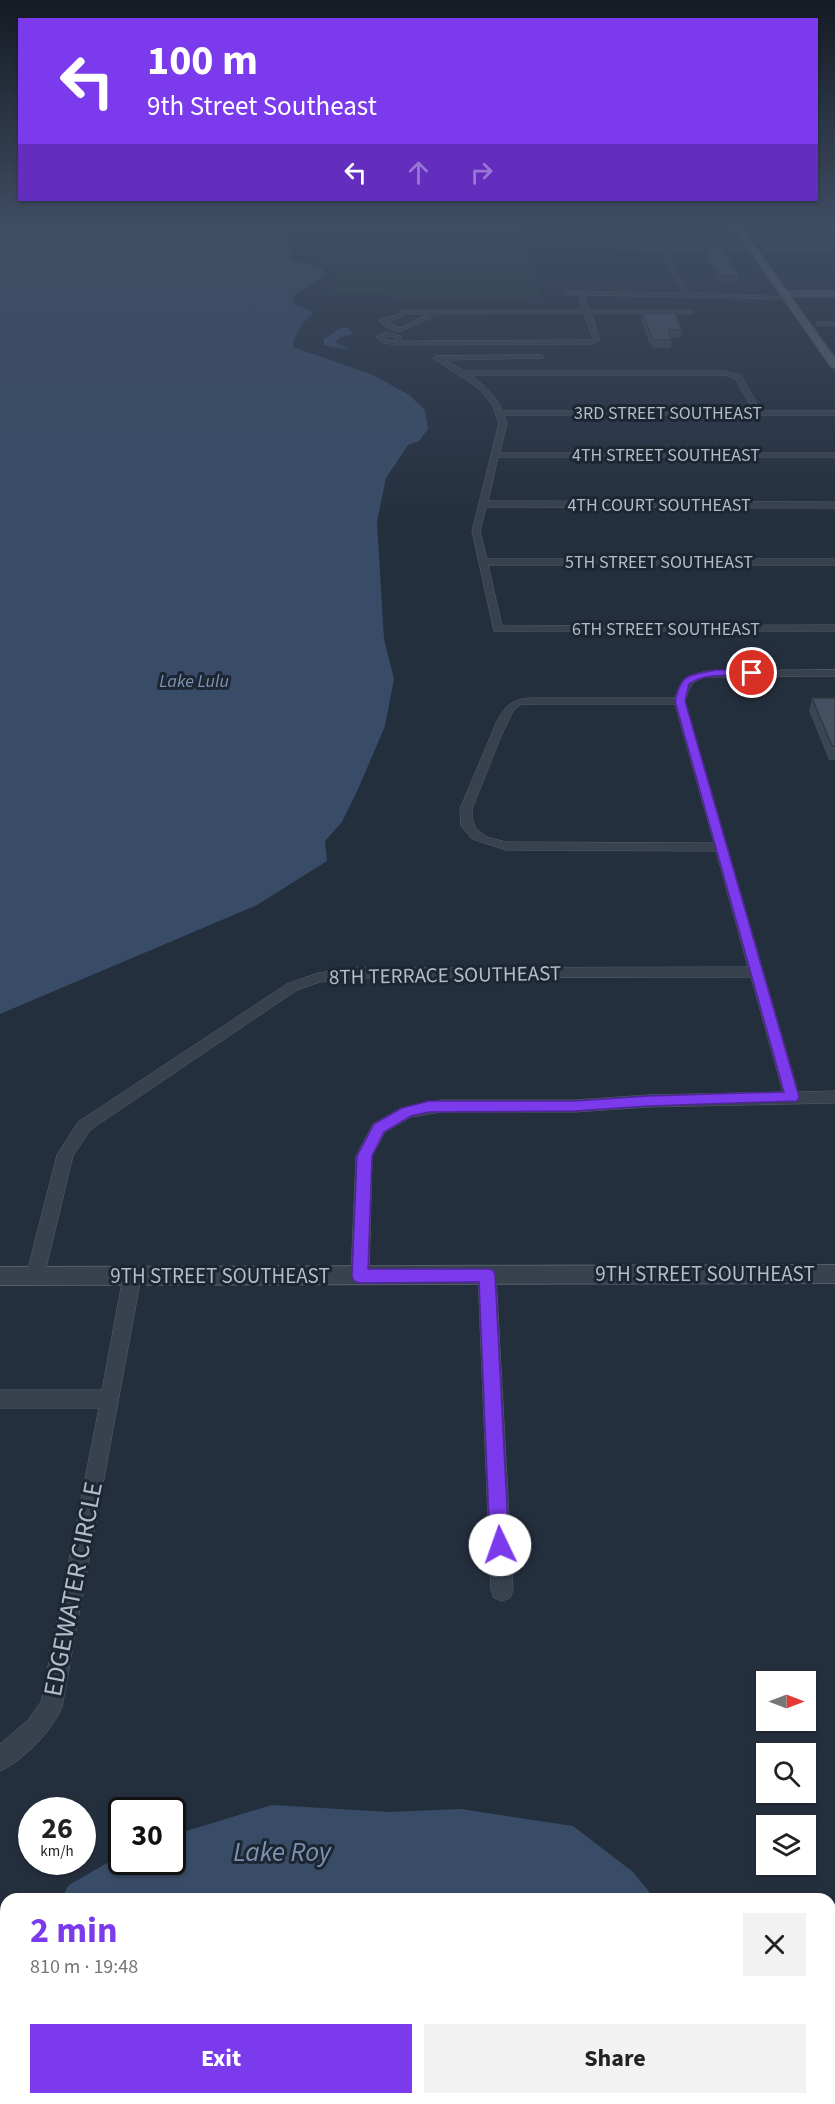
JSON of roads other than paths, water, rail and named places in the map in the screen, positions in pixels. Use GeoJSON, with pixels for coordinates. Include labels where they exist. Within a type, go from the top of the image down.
{"type":"FeatureCollection","features":[{"type":"Feature","properties":{"kind":"main road"},"geometry":{"type":"LineString","coordinates":[[807,325],[835,365]]}},
{"type":"Feature","properties":{"kind":"main road"},"geometry":{"type":"LineString","coordinates":[[808,325],[814,327],[832,343]]}},
{"type":"Feature","properties":{"kind":"main road"},"geometry":{"type":"LineString","coordinates":[[819,325],[832,343]]}},
{"type":"Feature","properties":{"kind":"main road"},"geometry":{"type":"LineString","coordinates":[[816,339],[835,353]]}},
{"type":"Feature","properties":{"kind":"street"},"geometry":{"type":"LineString","coordinates":[[386,325],[400,330],[410,325]]}},
{"type":"Feature","properties":{"kind":"street"},"geometry":{"type":"LineString","coordinates":[[398,343],[592,342],[597,340],[592,325]]}},
{"type":"Feature","properties":{"kind":"street"},"geometry":{"type":"LineString","coordinates":[[483,562],[476,531],[504,425],[491,396],[464,373],[436,358],[542,357]]}},
{"type":"Feature","properties":{"kind":"street"},"geometry":{"type":"LineString","coordinates":[[464,373],[724,373],[738,377],[758,413]]}},
{"type":"Feature","properties":{"kind":"street","name":"3RD STREET SOUTHEAST"},"geometry":{"type":"LineString","coordinates":[[500,413],[835,413]]}},
{"type":"Feature","properties":{"kind":"street","name":"4TH STREET SOUTHEAST"},"geometry":{"type":"LineString","coordinates":[[496,455],[835,455]]}},
{"type":"Feature","properties":{"kind":"street","name":"4TH COURT SOUTHEAST"},"geometry":{"type":"LineString","coordinates":[[483,504],[835,505]]}},
{"type":"Feature","properties":{"kind":"street","name":"5TH STREET SOUTHEAST"},"geometry":{"type":"LineString","coordinates":[[483,562],[835,562]]}},
{"type":"Feature","properties":{"kind":"street","name":"6TH STREET SOUTHEAST"},"geometry":{"type":"LineString","coordinates":[[483,562],[498,629],[835,628]]}},
{"type":"Feature","properties":{"kind":"street"},"geometry":{"type":"LineString","coordinates":[[792,1097],[680,701],[685,683],[692,678],[707,674],[835,673]]}},
{"type":"Feature","properties":{"kind":"street"},"geometry":{"type":"LineString","coordinates":[[680,701],[537,701],[514,705],[508,711],[497,734],[464,820],[466,826],[477,837],[506,846],[722,847]]}},
{"type":"Feature","properties":{"kind":"street","name":"8TH TERRACE SOUTHEAST"},"geometry":{"type":"LineString","coordinates":[[35,1276],[65,1155],[84,1126],[292,987],[318,978],[353,973],[758,972]]}},
{"type":"Feature","properties":{"kind":"street"},"geometry":{"type":"LineString","coordinates":[[360,1276],[364,1156],[379,1128],[407,1112],[441,1106],[575,1106],[648,1101],[835,1097]]}},
{"type":"Feature","properties":{"kind":"street","name":"9TH STREET SOUTHEAST"},"geometry":{"type":"LineString","coordinates":[[0,1276],[835,1274]]}},
{"type":"Feature","properties":{"kind":"street"},"geometry":{"type":"LineString","coordinates":[[487,1275],[502,1590]]}},
{"type":"Feature","properties":{"kind":"street","name":"EDGEWATER CIRCLE"},"geometry":{"type":"LineString","coordinates":[[0,1759],[36,1728],[51,1707],[132,1277]]}},
{"type":"Feature","properties":{"kind":"street"},"geometry":{"type":"LineString","coordinates":[[0,1399],[110,1399]]}},
{"type":"Feature","properties":{"kind":"water","name":"Lake Lulu"},"geometry":{"type":"Polygon","coordinates":[[[0,325],[302,325],[296,334],[293,347],[373,375],[409,395],[425,410],[428,429],[419,441],[408,445],[386,478],[377,522],[384,639],[394,679],[385,726],[342,822],[325,841],[327,861],[257,905],[0,1014],[0,325]]]}},
{"type":"Feature","properties":{"kind":"water"},"geometry":{"type":"Polygon","coordinates":[[[342,327],[348,328],[353,334],[341,337],[335,342],[351,350],[324,345],[324,339],[342,327]]]}},
{"type":"Feature","properties":{"kind":"water","name":"Lake Roy"},"geometry":{"type":"Polygon","coordinates":[[[272,1805],[389,1812],[461,1809],[573,1826],[633,1872],[650,1893],[64,1893],[69,1885],[86,1875],[96,1875],[96,1869],[108,1862],[108,1875],[186,1875],[186,1831],[272,1805]]]}}]}
